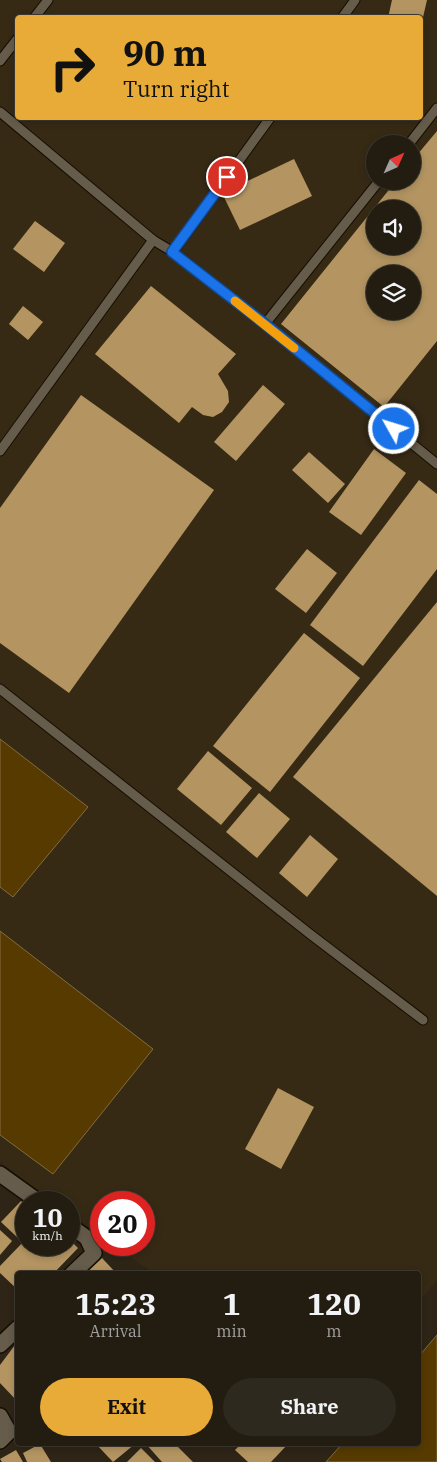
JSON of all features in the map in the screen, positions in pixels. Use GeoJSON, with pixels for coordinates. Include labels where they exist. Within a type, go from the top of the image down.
{"type":"FeatureCollection","features":[{"type":"Feature","properties":{"kind":"street"},"geometry":{"type":"LineString","coordinates":[[0,1174],[24,1191]]}},
{"type":"Feature","properties":{"kind":"street"},"geometry":{"type":"LineString","coordinates":[[75,1271],[94,1252],[87,1238],[80,1233]]}},
{"type":"Feature","properties":{"kind":"street"},"geometry":{"type":"LineString","coordinates":[[0,1345],[15,1331]]}},
{"type":"Feature","properties":{"kind":"street"},"geometry":{"type":"LineString","coordinates":[[0,1416],[8,1432],[0,1441]]}},
{"type":"Feature","properties":{"kind":"lane"},"geometry":{"type":"LineString","coordinates":[[36,15],[48,0]]}},
{"type":"Feature","properties":{"kind":"lane"},"geometry":{"type":"LineString","coordinates":[[344,15],[355,0]]}},
{"type":"Feature","properties":{"kind":"lane"},"geometry":{"type":"LineString","coordinates":[[0,61],[15,42]]}},
{"type":"Feature","properties":{"kind":"lane"},"geometry":{"type":"LineString","coordinates":[[415,135],[437,108]]}},
{"type":"Feature","properties":{"kind":"lane"},"geometry":{"type":"LineString","coordinates":[[0,112],[153,240],[172,252],[265,324],[437,464]]}},
{"type":"Feature","properties":{"kind":"lane"},"geometry":{"type":"LineString","coordinates":[[172,252],[269,120]]}},
{"type":"Feature","properties":{"kind":"lane"},"geometry":{"type":"LineString","coordinates":[[265,324],[372,190]]}},
{"type":"Feature","properties":{"kind":"lane"},"geometry":{"type":"LineString","coordinates":[[0,451],[153,240]]}},
{"type":"Feature","properties":{"kind":"lane"},"geometry":{"type":"LineString","coordinates":[[0,690],[310,934],[423,1020]]}},
{"type":"Feature","properties":{"kind":"shaded area"},"geometry":{"type":"Polygon","coordinates":[[[0,0],[437,0],[437,1280],[421,1300],[421,1271],[151,1271],[129,1256],[155,1256],[155,1191],[90,1191],[90,1229],[80,1221],[80,1191],[39,1191],[0,1162],[0,0]]]}},
{"type":"Feature","properties":{"kind":"shaded area"},"geometry":{"type":"Polygon","coordinates":[[[0,739],[88,807],[13,897],[0,887],[0,739]]]}},
{"type":"Feature","properties":{"kind":"shaded area"},"geometry":{"type":"Polygon","coordinates":[[[0,931],[153,1049],[53,1174],[0,1135],[0,931]]]}},
{"type":"Feature","properties":{"kind":"shaded area"},"geometry":{"type":"Polygon","coordinates":[[[437,1335],[437,1462],[326,1462],[340,1446],[421,1446],[421,1354],[437,1335]]]}},
{"type":"Feature","properties":{"kind":"building"},"geometry":{"type":"Polygon","coordinates":[[[392,0],[427,0],[423,17],[423,15],[389,15],[392,0]]]}},
{"type":"Feature","properties":{"kind":"building"},"geometry":{"type":"Polygon","coordinates":[[[437,131],[437,341],[384,407],[281,324],[366,218],[366,255],[421,255],[421,200],[381,200],[389,190],[421,190],[421,150],[437,131]]]}},
{"type":"Feature","properties":{"kind":"building"},"geometry":{"type":"Polygon","coordinates":[[[294,159],[312,196],[240,230],[222,193],[294,159]]]}},
{"type":"Feature","properties":{"kind":"building"},"geometry":{"type":"Polygon","coordinates":[[[35,221],[65,243],[44,272],[13,249],[35,221]]]}},
{"type":"Feature","properties":{"kind":"building"},"geometry":{"type":"Polygon","coordinates":[[[151,286],[236,354],[218,374],[228,391],[229,402],[222,412],[213,417],[203,415],[192,407],[179,423],[95,354],[151,286]]]}},
{"type":"Feature","properties":{"kind":"building"},"geometry":{"type":"Polygon","coordinates":[[[23,306],[43,322],[28,340],[9,324],[23,306]]]}},
{"type":"Feature","properties":{"kind":"building"},"geometry":{"type":"Polygon","coordinates":[[[263,385],[285,404],[236,461],[214,442],[263,385]]]}},
{"type":"Feature","properties":{"kind":"building"},"geometry":{"type":"Polygon","coordinates":[[[81,395],[214,490],[69,693],[0,643],[0,508],[81,395]]]}},
{"type":"Feature","properties":{"kind":"building"},"geometry":{"type":"Polygon","coordinates":[[[374,449],[406,473],[361,535],[329,512],[374,449]]]}},
{"type":"Feature","properties":{"kind":"building"},"geometry":{"type":"Polygon","coordinates":[[[309,452],[345,484],[328,503],[292,470],[309,452]]]}},
{"type":"Feature","properties":{"kind":"building"},"geometry":{"type":"Polygon","coordinates":[[[419,480],[437,494],[437,569],[363,666],[310,625],[419,480]]]}},
{"type":"Feature","properties":{"kind":"building"},"geometry":{"type":"Polygon","coordinates":[[[307,549],[337,573],[306,613],[275,589],[307,549]]]}},
{"type":"Feature","properties":{"kind":"building"},"geometry":{"type":"Polygon","coordinates":[[[437,602],[437,896],[293,777],[437,602]]]}},
{"type":"Feature","properties":{"kind":"building"},"geometry":{"type":"Polygon","coordinates":[[[304,633],[360,678],[270,792],[213,746],[304,633]]]}},
{"type":"Feature","properties":{"kind":"building"},"geometry":{"type":"Polygon","coordinates":[[[208,751],[252,788],[221,825],[177,789],[208,751]]]}},
{"type":"Feature","properties":{"kind":"building"},"geometry":{"type":"Polygon","coordinates":[[[259,793],[290,819],[257,858],[226,832],[259,793]]]}},
{"type":"Feature","properties":{"kind":"building"},"geometry":{"type":"Polygon","coordinates":[[[310,835],[338,859],[307,897],[279,873],[310,835]]]}},
{"type":"Feature","properties":{"kind":"building"},"geometry":{"type":"Polygon","coordinates":[[[278,1088],[314,1107],[281,1169],[245,1149],[278,1088]]]}},
{"type":"Feature","properties":{"kind":"building"},"geometry":{"type":"Polygon","coordinates":[[[15,1207],[15,1235],[1,1222],[15,1207]]]}},
{"type":"Feature","properties":{"kind":"building"},"geometry":{"type":"Polygon","coordinates":[[[0,1230],[12,1241],[0,1255],[0,1230]]]}},
{"type":"Feature","properties":{"kind":"building"},"geometry":{"type":"Polygon","coordinates":[[[15,1250],[15,1256],[70,1256],[56,1271],[15,1271],[15,1287],[0,1273],[0,1266],[15,1250]]]}},
{"type":"Feature","properties":{"kind":"building"},"geometry":{"type":"Polygon","coordinates":[[[102,1258],[114,1271],[88,1271],[102,1258]]]}},
{"type":"Feature","properties":{"kind":"building"},"geometry":{"type":"Polygon","coordinates":[[[15,1345],[15,1399],[0,1383],[0,1365],[15,1345]]]}},
{"type":"Feature","properties":{"kind":"building"},"geometry":{"type":"Polygon","coordinates":[[[36,1446],[41,1446],[51,1462],[27,1462],[23,1453],[36,1446]]]}},
{"type":"Feature","properties":{"kind":"building"},"geometry":{"type":"Polygon","coordinates":[[[98,1446],[133,1446],[113,1462],[98,1446]]]}},
{"type":"Feature","properties":{"kind":"building"},"geometry":{"type":"Polygon","coordinates":[[[148,1446],[177,1446],[193,1462],[162,1462],[148,1446]]]}},
{"type":"Feature","properties":{"kind":"building"},"geometry":{"type":"Polygon","coordinates":[[[239,1446],[286,1446],[271,1462],[248,1462],[235,1450],[239,1446]]]}},
{"type":"Feature","properties":{"kind":"building"},"geometry":{"type":"Polygon","coordinates":[[[141,1448],[155,1462],[127,1462],[141,1448]]]}},
{"type":"Feature","properties":{"kind":"building"},"geometry":{"type":"Polygon","coordinates":[[[16,1450],[23,1462],[2,1462],[0,1459],[16,1450]]]}},
{"type":"Feature","properties":{"kind":"slow traffic"},"geometry":{"type":"LineString","coordinates":[[235,301],[294,348]]}},
{"type":"Feature","properties":{"kind":"route"},"geometry":{"type":"LineString","coordinates":[[227,177],[172,252],[265,324],[394,429]]}}]}
